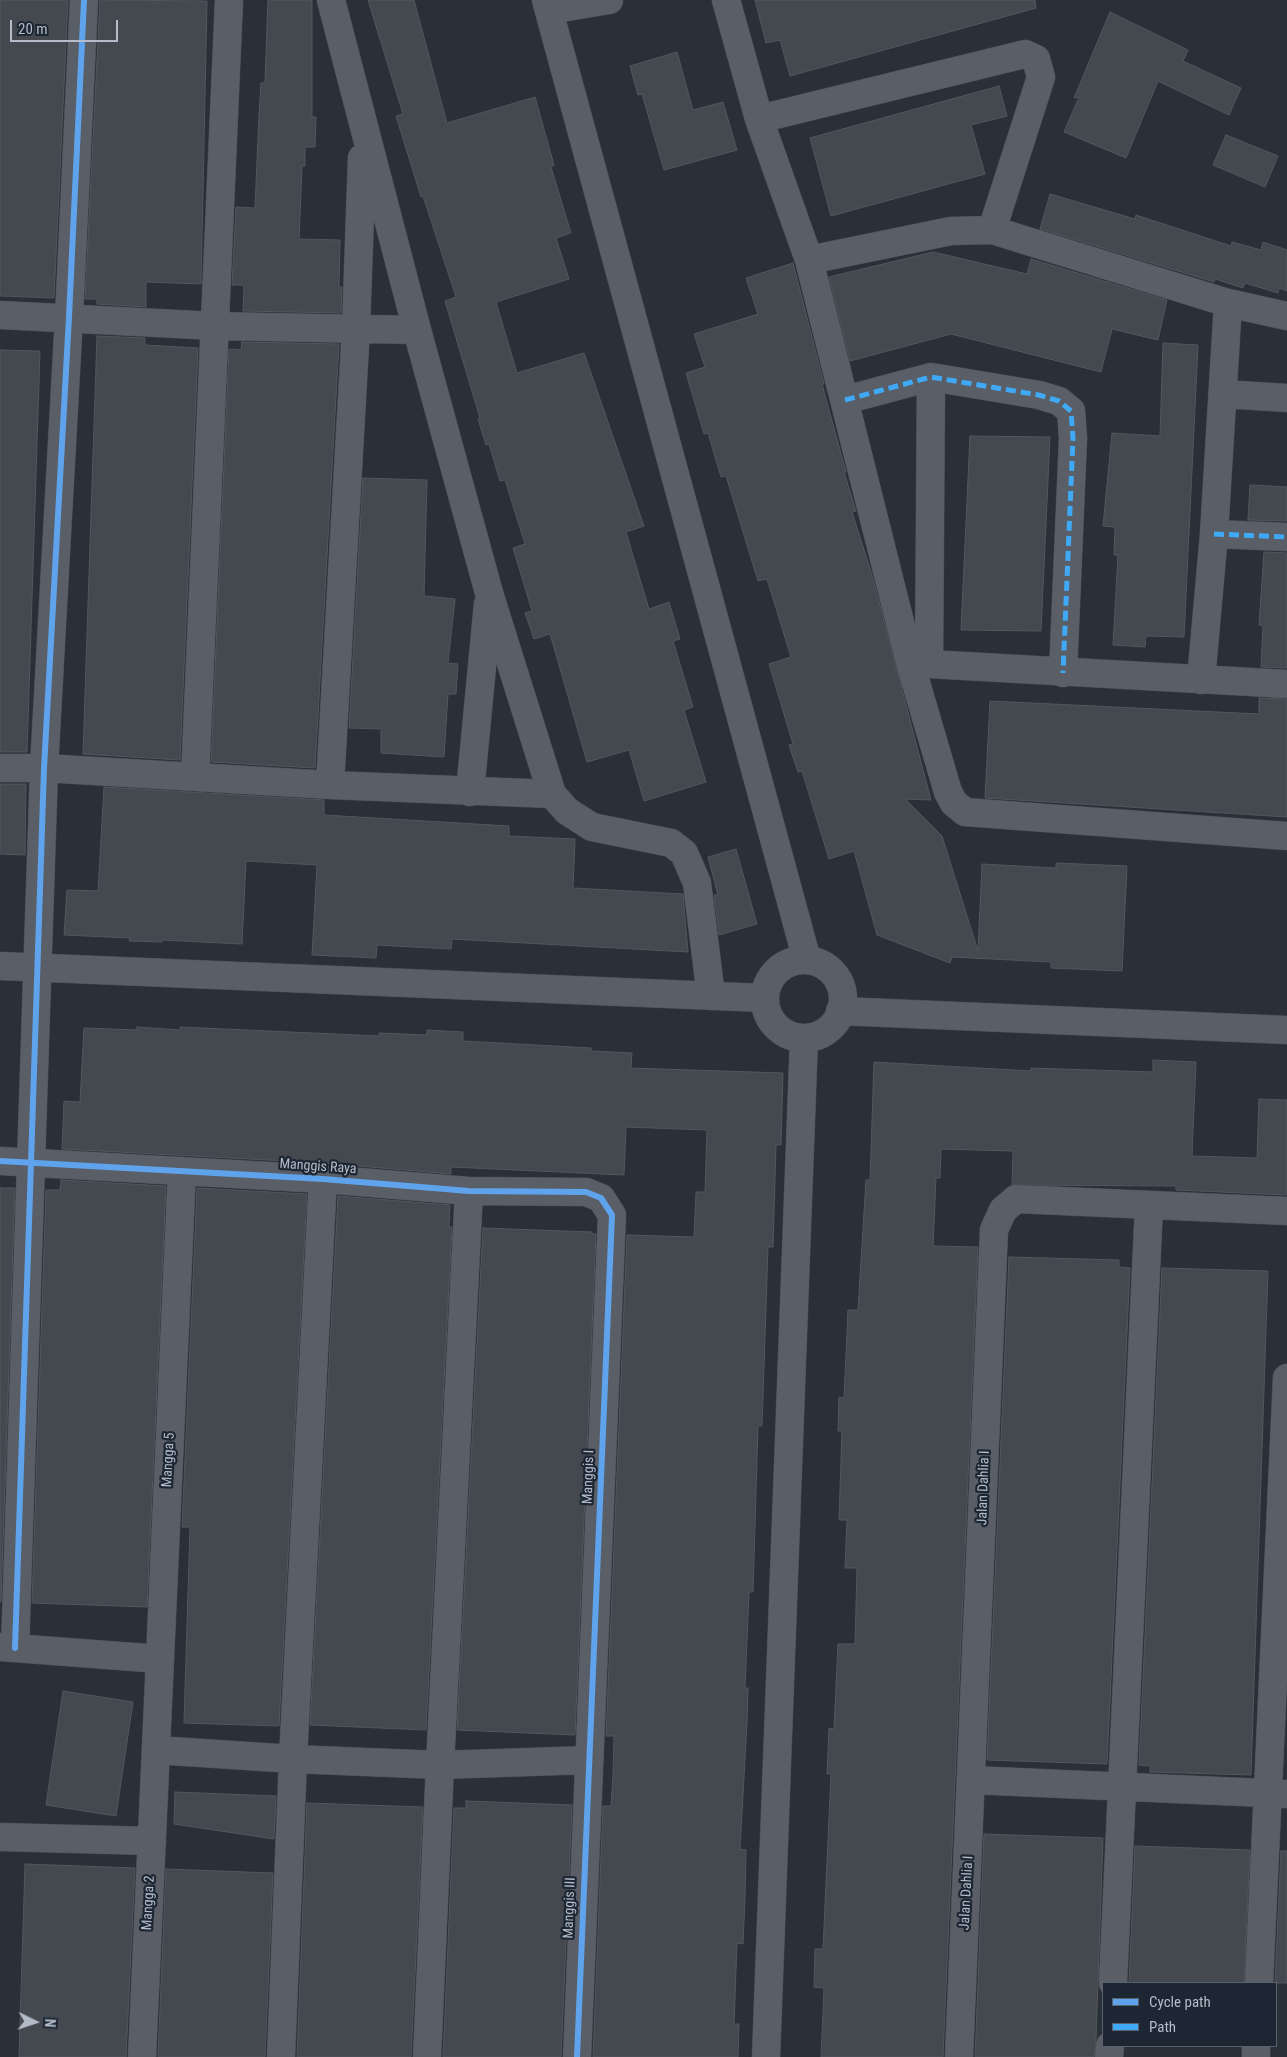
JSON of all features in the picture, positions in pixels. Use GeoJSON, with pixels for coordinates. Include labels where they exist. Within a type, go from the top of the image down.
{"type":"FeatureCollection","features":[{"type":"Feature","properties":{"kind":"street"},"geometry":{"type":"LineString","coordinates":[[84,0],[69,317],[44,768],[32,1161],[7,1647],[160,1659]]}},
{"type":"Feature","properties":{"kind":"street"},"geometry":{"type":"LineString","coordinates":[[195,778],[229,0]]}},
{"type":"Feature","properties":{"kind":"street"},"geometry":{"type":"LineString","coordinates":[[331,0],[416,330],[489,593],[552,794],[567,811],[592,827],[671,843],[684,853],[697,883],[711,996]]}},
{"type":"Feature","properties":{"kind":"street"},"geometry":{"type":"LineString","coordinates":[[609,0],[548,5],[806,960]]}},
{"type":"Feature","properties":{"kind":"street"},"geometry":{"type":"LineString","coordinates":[[726,0],[759,119],[809,260],[845,400],[920,665],[948,792],[954,803],[965,812],[1287,836]]}},
{"type":"Feature","properties":{"kind":"street"},"geometry":{"type":"LineString","coordinates":[[759,119],[1025,54],[1036,59],[1041,77],[992,230]]}},
{"type":"Feature","properties":{"kind":"street"},"geometry":{"type":"LineString","coordinates":[[330,785],[356,328],[363,127]]}},
{"type":"Feature","properties":{"kind":"street"},"geometry":{"type":"LineString","coordinates":[[809,260],[951,231],[992,230],[1228,303],[1287,316]]}},
{"type":"Feature","properties":{"kind":"street"},"geometry":{"type":"LineString","coordinates":[[1202,680],[1214,534],[1228,303]]}},
{"type":"Feature","properties":{"kind":"street"},"geometry":{"type":"LineString","coordinates":[[0,315],[69,317],[216,326],[416,330]]}},
{"type":"Feature","properties":{"kind":"street"},"geometry":{"type":"LineString","coordinates":[[845,400],[931,378],[1039,394],[1058,401],[1071,411],[1073,438],[1063,673]]}},
{"type":"Feature","properties":{"kind":"street"},"geometry":{"type":"LineString","coordinates":[[920,665],[931,378]]}},
{"type":"Feature","properties":{"kind":"street"},"geometry":{"type":"LineString","coordinates":[[1223,394],[1287,398]]}},
{"type":"Feature","properties":{"kind":"street"},"geometry":{"type":"LineString","coordinates":[[1214,534],[1287,537]]}},
{"type":"Feature","properties":{"kind":"street"},"geometry":{"type":"LineString","coordinates":[[470,792],[489,593]]}},
{"type":"Feature","properties":{"kind":"street"},"geometry":{"type":"LineString","coordinates":[[920,665],[1287,684]]}},
{"type":"Feature","properties":{"kind":"street"},"geometry":{"type":"LineString","coordinates":[[0,768],[44,768],[330,785],[552,794]]}},
{"type":"Feature","properties":{"kind":"street"},"geometry":{"type":"LineString","coordinates":[[806,960],[826,967],[836,977],[842,997],[838,1018],[827,1030],[804,1038],[784,1033],[769,1018],[764,998],[767,985],[773,974],[782,966],[794,961],[806,960]]}},
{"type":"Feature","properties":{"kind":"street"},"geometry":{"type":"LineString","coordinates":[[0,966],[764,998]]}},
{"type":"Feature","properties":{"kind":"street"},"geometry":{"type":"LineString","coordinates":[[840,1011],[1287,1030]]}},
{"type":"Feature","properties":{"kind":"street"},"geometry":{"type":"LineString","coordinates":[[766,2057],[804,1038]]}},
{"type":"Feature","properties":{"kind":"street","name":"Manggis Raya"},"geometry":{"type":"LineString","coordinates":[[0,1161],[32,1161],[323,1179],[469,1191],[586,1192],[601,1198]]}},
{"type":"Feature","properties":{"kind":"street","name":"Mangga 5"},"geometry":{"type":"LineString","coordinates":[[156,1750],[182,1170]]}},
{"type":"Feature","properties":{"kind":"street"},"geometry":{"type":"LineString","coordinates":[[281,2057],[293,1759],[323,1179]]}},
{"type":"Feature","properties":{"kind":"street"},"geometry":{"type":"LineString","coordinates":[[427,2057],[469,1191]]}},
{"type":"Feature","properties":{"kind":"street","name":"Manggis I"},"geometry":{"type":"LineString","coordinates":[[589,1760],[612,1215],[601,1198]]}},
{"type":"Feature","properties":{"kind":"street","name":"Jalan Dahlia I"},"geometry":{"type":"LineString","coordinates":[[959,2057],[994,1230],[1003,1210],[1016,1199],[1287,1211]]}},
{"type":"Feature","properties":{"kind":"street"},"geometry":{"type":"LineString","coordinates":[[1113,1982],[1149,1205]]}},
{"type":"Feature","properties":{"kind":"street"},"geometry":{"type":"LineString","coordinates":[[1259,1982],[1277,1794],[1287,1378]]}},
{"type":"Feature","properties":{"kind":"street"},"geometry":{"type":"LineString","coordinates":[[156,1750],[293,1759],[440,1765],[589,1760]]}},
{"type":"Feature","properties":{"kind":"street","name":"Mangga 2"},"geometry":{"type":"LineString","coordinates":[[142,2057],[156,1750]]}},
{"type":"Feature","properties":{"kind":"street","name":"Manggis III"},"geometry":{"type":"LineString","coordinates":[[577,2057],[589,1760]]}},
{"type":"Feature","properties":{"kind":"street"},"geometry":{"type":"LineString","coordinates":[[972,1780],[1277,1794]]}},
{"type":"Feature","properties":{"kind":"street"},"geometry":{"type":"LineString","coordinates":[[0,1837],[152,1841]]}},
{"type":"Feature","properties":{"kind":"building"},"geometry":{"type":"Polygon","coordinates":[[[0,0],[68,0],[54,298],[0,296],[0,0]]]}},
{"type":"Feature","properties":{"kind":"building"},"geometry":{"type":"Polygon","coordinates":[[[100,0],[207,1],[201,284],[146,282],[146,307],[97,304],[97,299],[85,299],[100,0]]]}},
{"type":"Feature","properties":{"kind":"building"},"geometry":{"type":"Polygon","coordinates":[[[268,0],[312,0],[312,117],[316,117],[315,147],[305,147],[305,166],[302,166],[299,239],[340,240],[339,287],[342,287],[341,313],[243,311],[244,285],[232,285],[236,207],[255,208],[261,83],[265,83],[268,0]]]}},
{"type":"Feature","properties":{"kind":"building"},"geometry":{"type":"Polygon","coordinates":[[[368,0],[414,0],[447,123],[535,97],[554,165],[551,167],[571,233],[556,238],[569,279],[496,302],[517,373],[584,353],[644,526],[626,532],[649,609],[669,602],[680,639],[673,641],[693,707],[684,710],[706,782],[644,801],[629,750],[587,762],[550,634],[534,639],[525,613],[532,611],[513,548],[525,544],[505,480],[500,481],[489,444],[486,445],[478,419],[480,418],[445,301],[456,297],[423,196],[421,197],[396,116],[403,114],[368,0]]]}},
{"type":"Feature","properties":{"kind":"building"},"geometry":{"type":"Polygon","coordinates":[[[755,0],[1035,0],[1036,8],[790,76],[780,40],[766,43],[755,0]]]}},
{"type":"Feature","properties":{"kind":"building"},"geometry":{"type":"Polygon","coordinates":[[[1110,12],[1188,50],[1183,61],[1241,88],[1229,115],[1158,81],[1126,158],[1064,132],[1079,97],[1074,98],[1110,12]]]}},
{"type":"Feature","properties":{"kind":"building"},"geometry":{"type":"Polygon","coordinates":[[[677,52],[693,110],[723,102],[737,150],[664,170],[642,94],[638,95],[630,66],[677,52]]]}},
{"type":"Feature","properties":{"kind":"building"},"geometry":{"type":"Polygon","coordinates":[[[999,86],[1007,116],[971,125],[985,174],[831,216],[810,138],[999,86]]]}},
{"type":"Feature","properties":{"kind":"building"},"geometry":{"type":"Polygon","coordinates":[[[1226,135],[1278,156],[1265,187],[1213,165],[1226,135]]]}},
{"type":"Feature","properties":{"kind":"building"},"geometry":{"type":"Polygon","coordinates":[[[1050,194],[1135,219],[1136,215],[1231,246],[1232,242],[1261,250],[1263,242],[1287,250],[1287,291],[1279,288],[1278,293],[1245,283],[1243,288],[1215,279],[1214,282],[1040,229],[1050,194]]]}},
{"type":"Feature","properties":{"kind":"building"},"geometry":{"type":"Polygon","coordinates":[[[933,252],[1027,274],[1031,259],[1167,300],[1158,340],[1112,329],[1101,372],[951,334],[850,361],[829,277],[933,252]]]}},
{"type":"Feature","properties":{"kind":"building"},"geometry":{"type":"Polygon","coordinates":[[[793,263],[824,384],[822,384],[846,472],[844,472],[856,511],[852,512],[872,575],[931,800],[905,799],[942,836],[978,951],[982,864],[1056,868],[1056,863],[1127,866],[1122,971],[1051,968],[1051,962],[952,957],[950,963],[877,935],[854,851],[829,859],[802,771],[798,772],[789,745],[793,744],[769,664],[791,657],[767,579],[758,581],[726,476],[721,477],[708,433],[704,434],[686,373],[705,367],[694,334],[758,314],[746,278],[793,263]]]}},
{"type":"Feature","properties":{"kind":"building"},"geometry":{"type":"Polygon","coordinates":[[[97,336],[145,338],[145,345],[198,348],[180,760],[83,754],[97,336]]]}},
{"type":"Feature","properties":{"kind":"building"},"geometry":{"type":"Polygon","coordinates":[[[242,342],[339,344],[315,768],[211,762],[229,349],[241,350],[242,342]]]}},
{"type":"Feature","properties":{"kind":"building"},"geometry":{"type":"Polygon","coordinates":[[[1163,343],[1198,345],[1184,637],[1146,636],[1145,647],[1113,645],[1118,555],[1114,555],[1115,527],[1103,526],[1112,433],[1160,436],[1163,343]]]}},
{"type":"Feature","properties":{"kind":"building"},"geometry":{"type":"Polygon","coordinates":[[[0,350],[40,351],[27,752],[0,752],[0,350]]]}},
{"type":"Feature","properties":{"kind":"building"},"geometry":{"type":"Polygon","coordinates":[[[970,436],[1050,437],[1041,631],[961,630],[970,436]]]}},
{"type":"Feature","properties":{"kind":"building"},"geometry":{"type":"Polygon","coordinates":[[[363,478],[427,480],[424,596],[455,599],[448,663],[458,664],[456,694],[448,694],[444,757],[381,753],[381,729],[349,728],[363,478]]]}},
{"type":"Feature","properties":{"kind":"building"},"geometry":{"type":"Polygon","coordinates":[[[1250,485],[1287,487],[1287,521],[1248,520],[1250,485]]]}},
{"type":"Feature","properties":{"kind":"building"},"geometry":{"type":"Polygon","coordinates":[[[1264,552],[1287,553],[1287,668],[1261,667],[1263,626],[1259,625],[1264,552]]]}},
{"type":"Feature","properties":{"kind":"building"},"geometry":{"type":"Polygon","coordinates":[[[1259,698],[1287,699],[1287,817],[985,798],[990,701],[1259,714],[1259,698]]]}},
{"type":"Feature","properties":{"kind":"building"},"geometry":{"type":"Polygon","coordinates":[[[0,784],[26,784],[25,855],[0,854],[0,784]]]}},
{"type":"Feature","properties":{"kind":"building"},"geometry":{"type":"Polygon","coordinates":[[[104,787],[324,800],[324,815],[509,826],[509,836],[575,839],[573,888],[683,894],[688,952],[452,939],[451,949],[377,945],[376,958],[312,955],[317,865],[246,861],[242,944],[162,940],[162,942],[129,941],[130,938],[64,935],[67,890],[98,891],[104,787]]]}},
{"type":"Feature","properties":{"kind":"building"},"geometry":{"type":"Polygon","coordinates":[[[736,849],[757,924],[719,935],[714,895],[718,895],[708,857],[736,849]]]}},
{"type":"Feature","properties":{"kind":"building"},"geometry":{"type":"Polygon","coordinates":[[[137,1027],[180,1030],[180,1027],[379,1036],[379,1033],[427,1035],[427,1030],[463,1032],[463,1041],[591,1048],[591,1051],[632,1053],[631,1068],[783,1073],[781,1145],[776,1145],[773,1247],[768,1247],[762,1426],[758,1426],[753,1592],[749,1592],[745,1688],[748,1688],[747,1722],[740,1849],[746,1850],[745,1899],[743,1944],[737,1943],[734,2024],[739,2024],[738,2057],[593,2057],[603,1806],[611,1806],[613,1775],[614,1736],[606,1736],[627,1235],[694,1237],[696,1192],[705,1192],[707,1130],[626,1127],[624,1175],[451,1167],[451,1174],[324,1163],[62,1149],[64,1101],[80,1102],[84,1028],[137,1030],[137,1027]]]}},
{"type":"Feature","properties":{"kind":"building"},"geometry":{"type":"Polygon","coordinates":[[[1153,1060],[1196,1062],[1192,1156],[1257,1158],[1259,1099],[1287,1100],[1287,1195],[1176,1190],[1176,1186],[1012,1185],[1013,1151],[941,1149],[940,1178],[936,1178],[933,1246],[978,1247],[943,2057],[821,2057],[824,1988],[814,1987],[815,1949],[823,1949],[831,1774],[827,1774],[829,1728],[834,1729],[838,1644],[855,1644],[857,1568],[845,1568],[847,1520],[839,1520],[842,1431],[838,1431],[839,1397],[844,1398],[848,1310],[858,1310],[866,1180],[870,1180],[874,1062],[1031,1071],[1031,1068],[1153,1072],[1153,1060]]]}},
{"type":"Feature","properties":{"kind":"building"},"geometry":{"type":"Polygon","coordinates":[[[61,1180],[166,1186],[147,1607],[32,1603],[46,1190],[60,1190],[61,1180]]]}},
{"type":"Feature","properties":{"kind":"building"},"geometry":{"type":"Polygon","coordinates":[[[0,1188],[15,1188],[1,1602],[0,1602],[0,1188]]]}},
{"type":"Feature","properties":{"kind":"building"},"geometry":{"type":"Polygon","coordinates":[[[197,1188],[307,1194],[279,1726],[184,1723],[190,1527],[182,1527],[197,1188]]]}},
{"type":"Feature","properties":{"kind":"building"},"geometry":{"type":"Polygon","coordinates":[[[338,1196],[450,1205],[449,1227],[452,1227],[426,1730],[310,1725],[338,1196]]]}},
{"type":"Feature","properties":{"kind":"building"},"geometry":{"type":"Polygon","coordinates":[[[483,1228],[592,1232],[592,1234],[596,1234],[575,1735],[457,1730],[483,1228]]]}},
{"type":"Feature","properties":{"kind":"building"},"geometry":{"type":"Polygon","coordinates":[[[1009,1257],[1119,1260],[1119,1267],[1130,1268],[1107,1764],[987,1760],[1009,1257]]]}},
{"type":"Feature","properties":{"kind":"building"},"geometry":{"type":"Polygon","coordinates":[[[1162,1268],[1268,1271],[1251,1775],[1150,1772],[1150,1766],[1139,1765],[1162,1268]]]}},
{"type":"Feature","properties":{"kind":"building"},"geometry":{"type":"Polygon","coordinates":[[[63,1691],[133,1702],[116,1816],[46,1805],[63,1691]]]}},
{"type":"Feature","properties":{"kind":"building"},"geometry":{"type":"Polygon","coordinates":[[[175,1792],[276,1796],[274,1839],[174,1824],[175,1792]]]}},
{"type":"Feature","properties":{"kind":"building"},"geometry":{"type":"Polygon","coordinates":[[[466,1801],[572,1805],[561,2057],[443,2057],[454,1808],[466,1808],[466,1801]]]}},
{"type":"Feature","properties":{"kind":"building"},"geometry":{"type":"Polygon","coordinates":[[[307,1803],[423,1807],[411,2057],[297,2057],[307,1803]]]}},
{"type":"Feature","properties":{"kind":"building"},"geometry":{"type":"Polygon","coordinates":[[[984,1834],[1103,1838],[1094,2057],[975,2057],[984,1834]]]}},
{"type":"Feature","properties":{"kind":"building"},"geometry":{"type":"Polygon","coordinates":[[[1135,1846],[1250,1850],[1244,1982],[1129,1982],[1135,1846]]]}},
{"type":"Feature","properties":{"kind":"building"},"geometry":{"type":"Polygon","coordinates":[[[1281,1851],[1287,1851],[1287,1983],[1275,1982],[1281,1851]]]}},
{"type":"Feature","properties":{"kind":"building"},"geometry":{"type":"Polygon","coordinates":[[[25,1864],[135,1868],[126,2057],[19,2057],[25,1864]]]}},
{"type":"Feature","properties":{"kind":"building"},"geometry":{"type":"Polygon","coordinates":[[[166,1869],[273,1873],[265,2057],[158,2057],[166,1869]]]}},
{"type":"Feature","properties":{"kind":"marked path"},"geometry":{"type":"LineString","coordinates":[[845,400],[931,377],[1039,395],[1059,401],[1071,411],[1073,438],[1063,673]]}},
{"type":"Feature","properties":{"kind":"marked path"},"geometry":{"type":"LineString","coordinates":[[1214,534],[1287,537]]}},
{"type":"Feature","properties":{"kind":"cycle path"},"geometry":{"type":"LineString","coordinates":[[15,1648],[44,768],[69,317],[84,0]]}},
{"type":"Feature","properties":{"kind":"cycle path"},"geometry":{"type":"LineString","coordinates":[[0,1161],[323,1179],[469,1191],[586,1192],[601,1198],[612,1215],[577,2057]]}}]}
